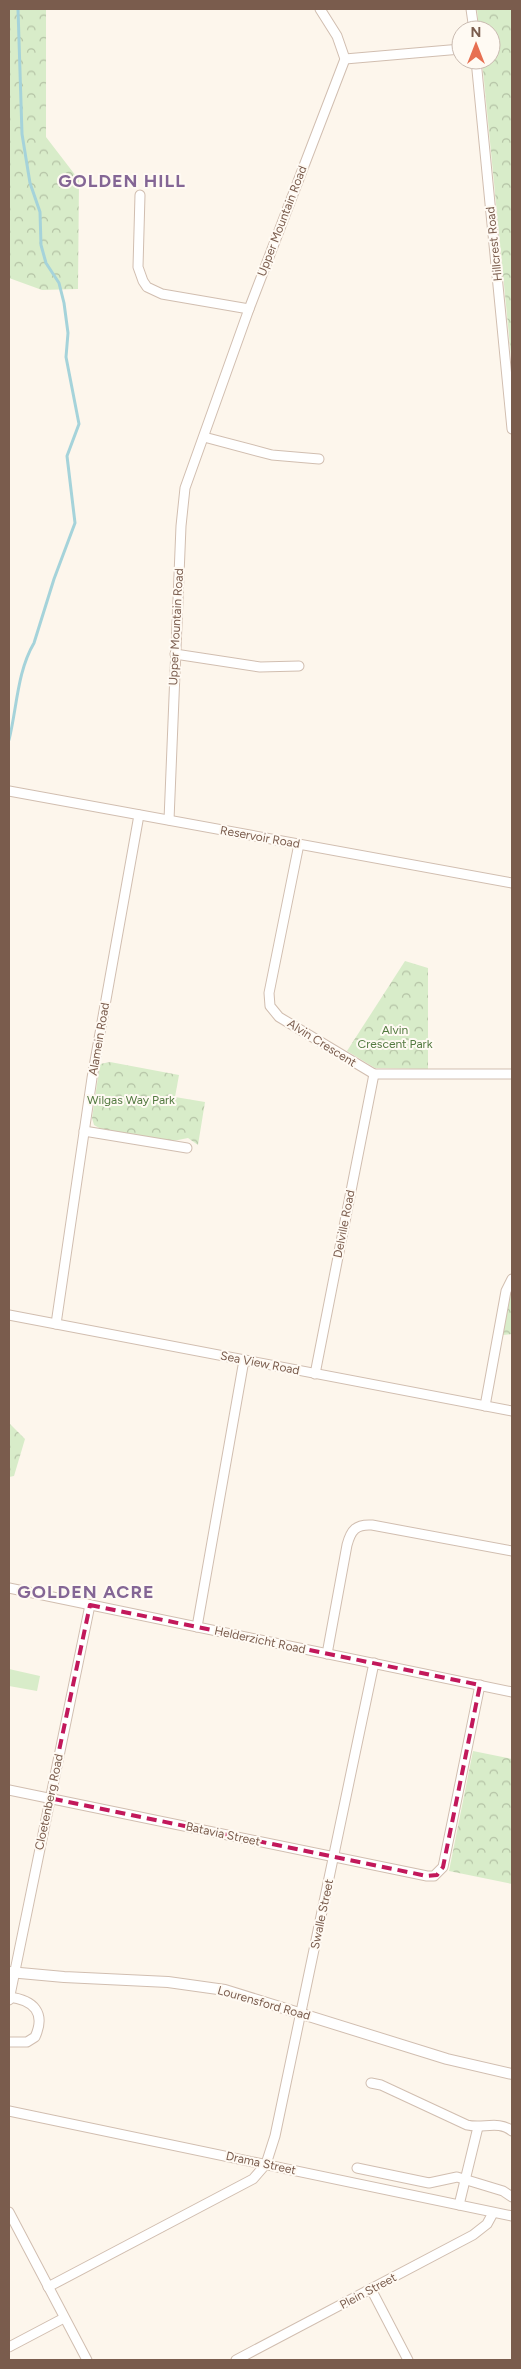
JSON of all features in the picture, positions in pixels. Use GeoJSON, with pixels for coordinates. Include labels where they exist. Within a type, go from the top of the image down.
{"type":"FeatureCollection","features":[{"type":"Feature","properties":{"kind":"street"},"geometry":{"type":"LineString","coordinates":[[320,9],[337,36],[345,58],[451,50]]}},
{"type":"Feature","properties":{"kind":"street","name":"Upper Mountain Road"},"geometry":{"type":"LineString","coordinates":[[169,820],[183,499],[249,309],[345,58]]}},
{"type":"Feature","properties":{"kind":"street","name":"Hillcrest Road"},"geometry":{"type":"LineString","coordinates":[[477,70],[512,429]]}},
{"type":"Feature","properties":{"kind":"street"},"geometry":{"type":"LineString","coordinates":[[140,195],[138,267],[147,287],[162,294],[249,309]]}},
{"type":"Feature","properties":{"kind":"street"},"geometry":{"type":"LineString","coordinates":[[204,437],[272,455],[319,459]]}},
{"type":"Feature","properties":{"kind":"street"},"geometry":{"type":"LineString","coordinates":[[175,654],[260,667],[299,666]]}},
{"type":"Feature","properties":{"kind":"street","name":"Reservoir Road"},"geometry":{"type":"LineString","coordinates":[[9,791],[512,883]]}},
{"type":"Feature","properties":{"kind":"street","name":"Alamein Road"},"geometry":{"type":"LineString","coordinates":[[56,1324],[84,1131],[139,815]]}},
{"type":"Feature","properties":{"kind":"street","name":"Alvin Crescent"},"geometry":{"type":"LineString","coordinates":[[299,844],[269,993],[270,1006],[279,1017],[374,1074],[390,1076],[512,1074]]}},
{"type":"Feature","properties":{"kind":"street","name":"Delville Road"},"geometry":{"type":"LineString","coordinates":[[315,1374],[374,1074]]}},
{"type":"Feature","properties":{"kind":"street"},"geometry":{"type":"LineString","coordinates":[[84,1131],[187,1148]]}},
{"type":"Feature","properties":{"kind":"street"},"geometry":{"type":"LineString","coordinates":[[485,1406],[506,1290],[512,1279]]}},
{"type":"Feature","properties":{"kind":"street","name":"Sea View Road"},"geometry":{"type":"LineString","coordinates":[[9,1315],[512,1411]]}},
{"type":"Feature","properties":{"kind":"street"},"geometry":{"type":"LineString","coordinates":[[197,1627],[244,1360]]}},
{"type":"Feature","properties":{"kind":"street"},"geometry":{"type":"LineString","coordinates":[[327,1654],[349,1535],[357,1526],[372,1525],[512,1552]]}},
{"type":"Feature","properties":{"kind":"street","name":"Helderzicht Road"},"geometry":{"type":"LineString","coordinates":[[9,1588],[512,1692]]}},
{"type":"Feature","properties":{"kind":"street","name":"Cloetenberg Road"},"geometry":{"type":"LineString","coordinates":[[9,1999],[12,1972],[90,1605]]}},
{"type":"Feature","properties":{"kind":"street","name":"Swalle Street"},"geometry":{"type":"LineString","coordinates":[[266,2164],[275,2136],[374,1664]]}},
{"type":"Feature","properties":{"kind":"street","name":"Batavia Street"},"geometry":{"type":"LineString","coordinates":[[9,1790],[427,1876],[437,1874],[443,1867],[480,1685]]}},
{"type":"Feature","properties":{"kind":"street","name":"Lourensford Road"},"geometry":{"type":"LineString","coordinates":[[12,1972],[192,1984],[242,1994],[447,2059],[512,2074]]}},
{"type":"Feature","properties":{"kind":"street"},"geometry":{"type":"LineString","coordinates":[[9,1999],[33,2005],[37,2009],[39,2023],[35,2038],[27,2042],[9,2042]]}},
{"type":"Feature","properties":{"kind":"street"},"geometry":{"type":"LineString","coordinates":[[370,2084],[381,2085],[467,2125],[478,2127],[505,2126],[512,2131]]}},
{"type":"Feature","properties":{"kind":"street","name":"Drama Street"},"geometry":{"type":"LineString","coordinates":[[9,2111],[512,2216]]}},
{"type":"Feature","properties":{"kind":"street"},"geometry":{"type":"LineString","coordinates":[[459,2205],[478,2127]]}},
{"type":"Feature","properties":{"kind":"street"},"geometry":{"type":"LineString","coordinates":[[48,2287],[253,2179],[266,2164]]}},
{"type":"Feature","properties":{"kind":"street"},"geometry":{"type":"LineString","coordinates":[[357,2168],[429,2183],[452,2177],[497,2189],[512,2197]]}},
{"type":"Feature","properties":{"kind":"street"},"geometry":{"type":"LineString","coordinates":[[9,2212],[87,2360]]}},
{"type":"Feature","properties":{"kind":"street","name":"Plein Street"},"geometry":{"type":"LineString","coordinates":[[236,2360],[473,2235],[487,2224],[494,2213]]}},
{"type":"Feature","properties":{"kind":"street"},"geometry":{"type":"LineString","coordinates":[[371,2289],[408,2360]]}},
{"type":"Feature","properties":{"kind":"street"},"geometry":{"type":"LineString","coordinates":[[9,2347],[64,2318]]}},
{"type":"Feature","properties":{"kind":"highlighted area"},"geometry":{"type":"Polygon","coordinates":[[[90,1605],[480,1685],[443,1867],[437,1875],[427,1876],[49,1798],[90,1605]]]}},
{"type":"Feature","properties":{"kind":"green space"},"geometry":{"type":"Polygon","coordinates":[[[9,9],[46,9],[46,137],[79,180],[78,289],[42,290],[9,278],[9,9]]]}},
{"type":"Feature","properties":{"kind":"green space"},"geometry":{"type":"Polygon","coordinates":[[[477,9],[512,9],[512,366],[483,70],[501,70],[501,20],[478,20],[477,9]]]}},
{"type":"Feature","properties":{"kind":"green space","name":"Alvin Crescent Park"},"geometry":{"type":"Polygon","coordinates":[[[405,961],[428,968],[428,1069],[375,1068],[347,1051],[405,961]]]}},
{"type":"Feature","properties":{"kind":"green space","name":"Wilgas Way Park"},"geometry":{"type":"Polygon","coordinates":[[[110,1062],[179,1075],[175,1097],[205,1102],[198,1145],[188,1138],[173,1141],[101,1129],[94,1125],[92,1118],[100,1064],[110,1062]]]}},
{"type":"Feature","properties":{"kind":"green space"},"geometry":{"type":"Polygon","coordinates":[[[512,1289],[512,1334],[503,1335],[510,1294],[512,1289]]]}},
{"type":"Feature","properties":{"kind":"green space"},"geometry":{"type":"Polygon","coordinates":[[[9,1423],[25,1439],[14,1476],[9,1477],[9,1423]]]}},
{"type":"Feature","properties":{"kind":"green space"},"geometry":{"type":"Polygon","coordinates":[[[9,1669],[40,1676],[37,1691],[9,1686],[9,1669]]]}},
{"type":"Feature","properties":{"kind":"green space"},"geometry":{"type":"Polygon","coordinates":[[[473,1751],[512,1759],[512,1884],[449,1871],[473,1751]]]}},
{"type":"Feature","properties":{"kind":"waterway"},"geometry":{"type":"LineString","coordinates":[[9,740],[24,666],[34,643],[54,579],[75,523],[67,456],[79,424],[66,357],[68,333],[64,303],[59,283],[46,263],[41,245],[40,212],[30,183],[22,134],[18,9]]}},
{"type":"Feature","properties":{"kind":"district","name":"GOLDEN HILL"},"geometry":{"type":"Point","coordinates":[122,181]}},
{"type":"Feature","properties":{"kind":"district","name":"GOLDEN ACRE"},"geometry":{"type":"Point","coordinates":[86,1592]}}]}
